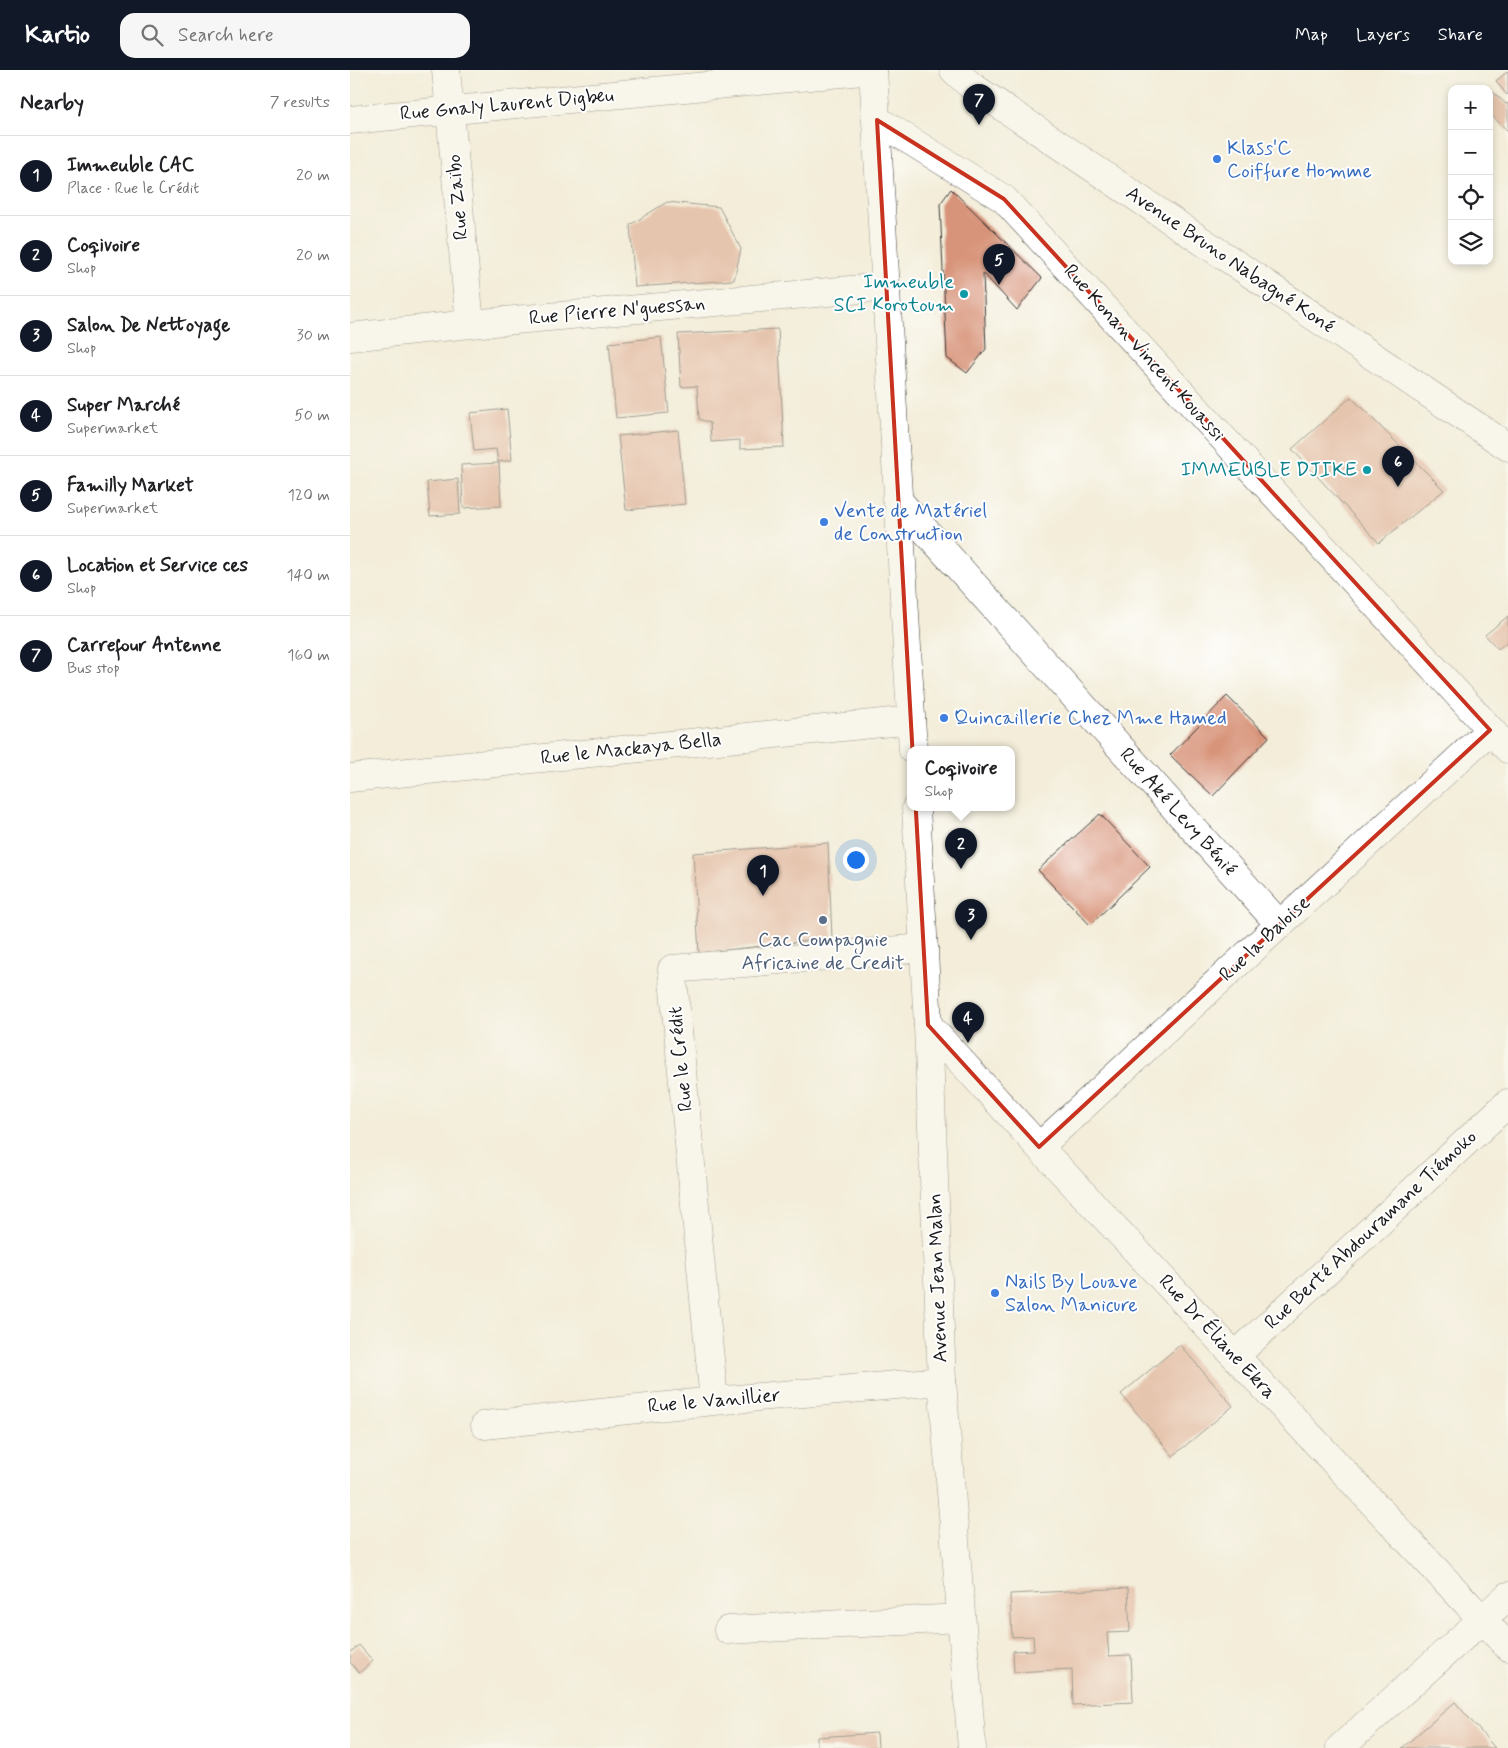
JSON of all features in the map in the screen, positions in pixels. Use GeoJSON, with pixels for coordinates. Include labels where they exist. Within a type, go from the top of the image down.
{"type":"FeatureCollection","features":[{"type":"Feature","properties":{"kind":"street","name":"Rue Zaïbo"},"geometry":{"type":"LineString","coordinates":[[446,70],[470,324]]}},
{"type":"Feature","properties":{"kind":"street","name":"Rue Gnaly Laurent Digbeu"},"geometry":{"type":"LineString","coordinates":[[350,120],[873,70]]}},
{"type":"Feature","properties":{"kind":"street"},"geometry":{"type":"LineString","coordinates":[[873,70],[896,498],[913,746]]}},
{"type":"Feature","properties":{"kind":"street","name":"Avenue Bruno Nabagné Koné"},"geometry":{"type":"LineString","coordinates":[[954,70],[970,85],[1508,448]]}},
{"type":"Feature","properties":{"kind":"street","name":"Rue Konan Vincent Kouassi"},"geometry":{"type":"LineString","coordinates":[[877,120],[1004,199],[1499,740]]}},
{"type":"Feature","properties":{"kind":"street","name":"Rue Pierre N'guessan"},"geometry":{"type":"LineString","coordinates":[[350,337],[470,324],[884,287]]}},
{"type":"Feature","properties":{"kind":"street","name":"Rue Aké Levy Bénié"},"geometry":{"type":"LineString","coordinates":[[896,498],[1280,925]]}},
{"type":"Feature","properties":{"kind":"street","name":"Rue le Mackaya Bella"},"geometry":{"type":"LineString","coordinates":[[350,778],[911,720]]}},
{"type":"Feature","properties":{"kind":"street","name":"Rue la Baloise"},"geometry":{"type":"LineString","coordinates":[[1039,1147],[1280,925],[1499,740]]}},
{"type":"Feature","properties":{"kind":"street","name":"Avenue Jean Malan"},"geometry":{"type":"LineString","coordinates":[[916,811],[928,1025],[942,1381],[972,1748]]}},
{"type":"Feature","properties":{"kind":"street","name":"Rue le Crédit"},"geometry":{"type":"LineString","coordinates":[[714,1400],[672,969],[924,948]]}},
{"type":"Feature","properties":{"kind":"street","name":"Rue Dr Éliane Ekra"},"geometry":{"type":"LineString","coordinates":[[928,1025],[1039,1147],[1508,1647]]}},
{"type":"Feature","properties":{"kind":"street","name":"Rue Berté Abdouramane Tiémoko"},"geometry":{"type":"LineString","coordinates":[[1235,1356],[1508,1103]]}},
{"type":"Feature","properties":{"kind":"street","name":"Rue le Vanillier"},"geometry":{"type":"LineString","coordinates":[[486,1425],[714,1400],[942,1381]]}},
{"type":"Feature","properties":{"kind":"street"},"geometry":{"type":"LineString","coordinates":[[1340,1748],[1484,1620],[1508,1596]]}},
{"type":"Feature","properties":{"kind":"street"},"geometry":{"type":"LineString","coordinates":[[728,1630],[961,1618]]}},
{"type":"Feature","properties":{"kind":"highlighted area"},"geometry":{"type":"Polygon","coordinates":[[[877,120],[1004,199],[1490,730],[1039,1147],[928,1025],[877,120]]]}},
{"type":"Feature","properties":{"kind":"building"},"geometry":{"type":"Polygon","coordinates":[[[1508,71],[1508,94],[1507,95],[1496,81],[1508,71]]]}},
{"type":"Feature","properties":{"kind":"building"},"geometry":{"type":"Polygon","coordinates":[[[1493,92],[1506,104],[1508,103],[1508,131],[1493,117],[1493,92]]]}},
{"type":"Feature","properties":{"kind":"building","name":"Immeuble SCI Korotoum"},"geometry":{"type":"Polygon","coordinates":[[[951,189],[1042,278],[1017,310],[983,273],[986,349],[967,373],[947,358],[940,204],[951,189]]]}},
{"type":"Feature","properties":{"kind":"building"},"geometry":{"type":"Polygon","coordinates":[[[667,202],[719,207],[741,249],[734,280],[635,287],[630,225],[667,202]]]}},
{"type":"Feature","properties":{"kind":"building"},"geometry":{"type":"Polygon","coordinates":[[[778,329],[784,447],[740,449],[740,440],[711,442],[710,423],[699,419],[697,386],[681,387],[678,334],[778,329]]]}},
{"type":"Feature","properties":{"kind":"building"},"geometry":{"type":"Polygon","coordinates":[[[661,337],[669,413],[616,418],[609,343],[661,337]]]}},
{"type":"Feature","properties":{"kind":"building","name":"IMMEUBLE DJIKE"},"geometry":{"type":"Polygon","coordinates":[[[1351,397],[1444,490],[1379,543],[1292,449],[1351,397]]]}},
{"type":"Feature","properties":{"kind":"building"},"geometry":{"type":"Polygon","coordinates":[[[507,409],[512,460],[498,462],[496,449],[474,451],[470,413],[507,409]]]}},
{"type":"Feature","properties":{"kind":"building"},"geometry":{"type":"Polygon","coordinates":[[[678,430],[685,504],[626,510],[618,436],[678,430]]]}},
{"type":"Feature","properties":{"kind":"building"},"geometry":{"type":"Polygon","coordinates":[[[499,463],[501,506],[463,508],[461,465],[499,463]]]}},
{"type":"Feature","properties":{"kind":"building"},"geometry":{"type":"Polygon","coordinates":[[[458,479],[460,514],[430,516],[427,482],[458,479]]]}},
{"type":"Feature","properties":{"kind":"building"},"geometry":{"type":"Polygon","coordinates":[[[1508,616],[1508,641],[1498,649],[1485,635],[1508,616]]]}},
{"type":"Feature","properties":{"kind":"building"},"geometry":{"type":"Polygon","coordinates":[[[1227,696],[1269,737],[1213,796],[1170,755],[1227,696]]]}},
{"type":"Feature","properties":{"kind":"building"},"geometry":{"type":"Polygon","coordinates":[[[1100,814],[1150,867],[1090,925],[1038,870],[1100,814]]]}},
{"type":"Feature","properties":{"kind":"building"},"geometry":{"type":"Polygon","coordinates":[[[828,843],[832,938],[699,953],[693,853],[828,843]]]}},
{"type":"Feature","properties":{"kind":"building"},"geometry":{"type":"Polygon","coordinates":[[[1180,1345],[1233,1406],[1173,1456],[1121,1394],[1180,1345]]]}},
{"type":"Feature","properties":{"kind":"building"},"geometry":{"type":"Polygon","coordinates":[[[1128,1588],[1130,1632],[1107,1633],[1109,1656],[1131,1655],[1133,1702],[1073,1705],[1072,1669],[1014,1672],[1013,1651],[1034,1650],[1033,1636],[1012,1637],[1010,1594],[1128,1588]]]}},
{"type":"Feature","properties":{"kind":"building"},"geometry":{"type":"Polygon","coordinates":[[[359,1645],[373,1661],[359,1673],[350,1662],[350,1653],[359,1645]]]}},
{"type":"Feature","properties":{"kind":"building"},"geometry":{"type":"Polygon","coordinates":[[[1455,1702],[1495,1748],[1402,1748],[1455,1702]]]}},
{"type":"Feature","properties":{"kind":"building"},"geometry":{"type":"Polygon","coordinates":[[[877,1733],[878,1748],[817,1748],[817,1737],[877,1733]]]}},
{"type":"Feature","properties":{"kind":"place","name":"Carrefour Antenne"},"geometry":{"type":"Point","coordinates":[979,125]}},
{"type":"Feature","properties":{"kind":"place","name":"Klass'C Coiffure Homme"},"geometry":{"type":"Point","coordinates":[1217,159]}},
{"type":"Feature","properties":{"kind":"place","name":"Familly Market"},"geometry":{"type":"Point","coordinates":[999,285]}},
{"type":"Feature","properties":{"kind":"place","name":"Immeuble SCI Korotoum"},"geometry":{"type":"Point","coordinates":[964,294]}},
{"type":"Feature","properties":{"kind":"place","name":"IMMEUBLE DJIKE"},"geometry":{"type":"Point","coordinates":[1367,470]}},
{"type":"Feature","properties":{"kind":"place","name":"Location et Service ces"},"geometry":{"type":"Point","coordinates":[1398,487]}},
{"type":"Feature","properties":{"kind":"place","name":"Vente de Matériel de Construction"},"geometry":{"type":"Point","coordinates":[824,522]}},
{"type":"Feature","properties":{"kind":"place","name":"Quincaillerie Chez Mme Hamed"},"geometry":{"type":"Point","coordinates":[944,718]}},
{"type":"Feature","properties":{"kind":"place","name":"Coqivoire"},"geometry":{"type":"Point","coordinates":[961,869]}},
{"type":"Feature","properties":{"kind":"place","name":"Immeuble CAC"},"geometry":{"type":"Point","coordinates":[763,896]}},
{"type":"Feature","properties":{"kind":"place","name":"Cac Compagnie Africaine de Credit"},"geometry":{"type":"Point","coordinates":[823,920]}},
{"type":"Feature","properties":{"kind":"place","name":"Salon De Nettoyage"},"geometry":{"type":"Point","coordinates":[971,940]}},
{"type":"Feature","properties":{"kind":"place","name":"Super Marché"},"geometry":{"type":"Point","coordinates":[968,1043]}},
{"type":"Feature","properties":{"kind":"place","name":"Nails By Louave Salon Manicure"},"geometry":{"type":"Point","coordinates":[995,1293]}}]}
